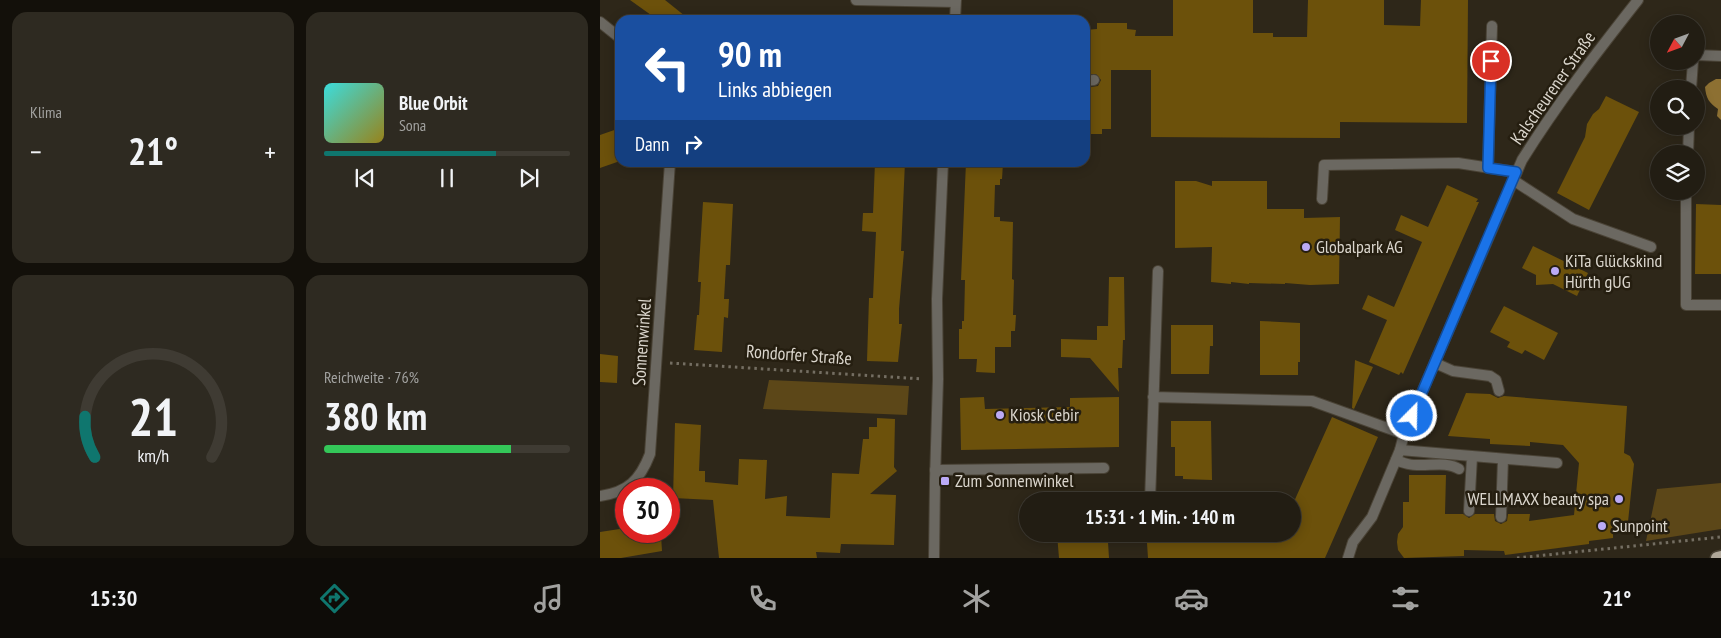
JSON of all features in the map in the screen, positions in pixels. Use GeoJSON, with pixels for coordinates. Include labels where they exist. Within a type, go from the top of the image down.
{"type":"FeatureCollection","features":[{"type":"Feature","properties":{"kind":"main road"},"geometry":{"type":"LineString","coordinates":[[1717,558],[1721,557]]}},
{"type":"Feature","properties":{"kind":"street"},"geometry":{"type":"LineString","coordinates":[[856,0],[956,1],[955,15]]}},
{"type":"Feature","properties":{"kind":"street","name":"Kalscheurener Straße"},"geometry":{"type":"LineString","coordinates":[[1348,558],[1354,542],[1372,517],[1398,455],[1404,434],[1522,160],[1549,118],[1591,60],[1638,0]]}},
{"type":"Feature","properties":{"kind":"street"},"geometry":{"type":"LineString","coordinates":[[600,22],[615,34]]}},
{"type":"Feature","properties":{"kind":"street"},"geometry":{"type":"LineString","coordinates":[[1488,168],[1492,26]]}},
{"type":"Feature","properties":{"kind":"street"},"geometry":{"type":"LineString","coordinates":[[1705,55],[1721,56]]}},
{"type":"Feature","properties":{"kind":"street"},"geometry":{"type":"LineString","coordinates":[[1322,199],[1324,164],[1458,163],[1488,168],[1515,176],[1573,219],[1650,247]]}},
{"type":"Feature","properties":{"kind":"street","name":"Sonnenwinkel"},"geometry":{"type":"LineString","coordinates":[[600,496],[618,493],[633,482],[644,471],[650,454],[670,167]]}},
{"type":"Feature","properties":{"kind":"street"},"geometry":{"type":"LineString","coordinates":[[934,558],[938,299],[943,167]]}},
{"type":"Feature","properties":{"kind":"street"},"geometry":{"type":"LineString","coordinates":[[1686,200],[1686,306],[1721,305]]}},
{"type":"Feature","properties":{"kind":"street"},"geometry":{"type":"LineString","coordinates":[[1150,492],[1158,270]]}},
{"type":"Feature","properties":{"kind":"street"},"geometry":{"type":"LineString","coordinates":[[1435,363],[1453,371],[1490,376],[1496,380],[1499,391]]}},
{"type":"Feature","properties":{"kind":"street"},"geometry":{"type":"LineString","coordinates":[[1153,397],[1312,402],[1404,434]]}},
{"type":"Feature","properties":{"kind":"street"},"geometry":{"type":"LineString","coordinates":[[1398,455],[1472,456],[1557,463]]}},
{"type":"Feature","properties":{"kind":"street"},"geometry":{"type":"LineString","coordinates":[[1398,455],[1409,465],[1455,466],[1460,469]]}},
{"type":"Feature","properties":{"kind":"street"},"geometry":{"type":"LineString","coordinates":[[1469,511],[1472,456]]}},
{"type":"Feature","properties":{"kind":"street"},"geometry":{"type":"LineString","coordinates":[[1501,517],[1503,459]]}},
{"type":"Feature","properties":{"kind":"street"},"geometry":{"type":"LineString","coordinates":[[935,470],[1104,468]]}},
{"type":"Feature","properties":{"kind":"path","name":"Rondorfer Straße"},"geometry":{"type":"LineString","coordinates":[[657,362],[938,379]]}},
{"type":"Feature","properties":{"kind":"path"},"geometry":{"type":"LineString","coordinates":[[1517,558],[1721,537]]}},
{"type":"Feature","properties":{"kind":"shaded area"},"geometry":{"type":"Polygon","coordinates":[[[1716,79],[1721,79],[1721,120],[1717,116],[1718,109],[1707,97],[1705,87],[1716,79]]]}},
{"type":"Feature","properties":{"kind":"shaded area"},"geometry":{"type":"Polygon","coordinates":[[[769,380],[909,386],[907,415],[763,409],[769,380]]]}},
{"type":"Feature","properties":{"kind":"shaded area"},"geometry":{"type":"Polygon","coordinates":[[[1721,483],[1721,529],[1646,541],[1657,489],[1721,483]]]}},
{"type":"Feature","properties":{"kind":"building"},"geometry":{"type":"Polygon","coordinates":[[[630,0],[665,0],[684,15],[651,15],[630,0]]]}},
{"type":"Feature","properties":{"kind":"building"},"geometry":{"type":"Polygon","coordinates":[[[1173,0],[1253,0],[1253,33],[1273,33],[1273,37],[1307,37],[1308,0],[1384,0],[1384,25],[1420,26],[1421,0],[1468,0],[1467,123],[1340,122],[1340,138],[1151,137],[1151,70],[1111,70],[1111,129],[1102,129],[1102,134],[1090,134],[1090,87],[1098,86],[1101,80],[1096,74],[1090,74],[1090,30],[1097,29],[1097,23],[1127,23],[1127,29],[1136,30],[1135,36],[1173,36],[1173,0]]]}},
{"type":"Feature","properties":{"kind":"building"},"geometry":{"type":"Polygon","coordinates":[[[1606,96],[1639,112],[1589,210],[1557,193],[1585,137],[1587,124],[1593,114],[1599,109],[1606,96]]]}},
{"type":"Feature","properties":{"kind":"building"},"geometry":{"type":"Polygon","coordinates":[[[615,130],[615,163],[600,168],[600,135],[615,130]]]}},
{"type":"Feature","properties":{"kind":"building"},"geometry":{"type":"Polygon","coordinates":[[[875,167],[905,167],[901,251],[904,251],[899,309],[899,324],[902,324],[898,362],[867,361],[869,298],[873,298],[876,232],[862,231],[863,213],[873,213],[875,167]]]}},
{"type":"Feature","properties":{"kind":"building"},"geometry":{"type":"Polygon","coordinates":[[[966,167],[1003,167],[1000,185],[995,185],[994,217],[1000,217],[1000,221],[1013,222],[1013,315],[1016,315],[1015,331],[1011,331],[1011,347],[995,347],[995,373],[976,372],[977,359],[959,359],[959,329],[962,329],[962,321],[964,321],[965,280],[961,280],[966,167]]]}},
{"type":"Feature","properties":{"kind":"building"},"geometry":{"type":"Polygon","coordinates":[[[1175,181],[1196,181],[1212,186],[1212,181],[1267,181],[1267,209],[1304,209],[1304,218],[1340,217],[1339,284],[1249,284],[1231,282],[1231,284],[1211,282],[1212,247],[1175,248],[1175,181]]]}},
{"type":"Feature","properties":{"kind":"building"},"geometry":{"type":"Polygon","coordinates":[[[1447,185],[1478,199],[1476,202],[1479,202],[1403,374],[1401,372],[1399,375],[1369,362],[1387,320],[1362,309],[1368,295],[1394,307],[1422,242],[1395,230],[1401,215],[1428,227],[1447,185]]]}},
{"type":"Feature","properties":{"kind":"building"},"geometry":{"type":"Polygon","coordinates":[[[703,202],[733,204],[730,265],[726,265],[724,299],[729,299],[728,318],[724,317],[722,352],[694,350],[697,315],[699,315],[701,282],[698,282],[703,202]]]}},
{"type":"Feature","properties":{"kind":"building"},"geometry":{"type":"Polygon","coordinates":[[[1696,204],[1721,205],[1721,274],[1695,274],[1696,204]]]}},
{"type":"Feature","properties":{"kind":"building","name":"KiTa Glückskind Hürth gUG"},"geometry":{"type":"Polygon","coordinates":[[[1533,246],[1588,273],[1577,296],[1553,284],[1536,285],[1536,275],[1522,268],[1533,246]]]}},
{"type":"Feature","properties":{"kind":"building"},"geometry":{"type":"Polygon","coordinates":[[[1109,277],[1124,277],[1125,340],[1123,340],[1122,368],[1118,368],[1119,392],[1090,358],[1061,357],[1061,339],[1097,340],[1097,326],[1108,326],[1109,277]]]}},
{"type":"Feature","properties":{"kind":"building"},"geometry":{"type":"Polygon","coordinates":[[[1504,306],[1558,333],[1544,360],[1525,350],[1522,354],[1507,347],[1510,342],[1490,332],[1504,306]]]}},
{"type":"Feature","properties":{"kind":"building"},"geometry":{"type":"Polygon","coordinates":[[[1260,321],[1300,323],[1298,375],[1260,375],[1260,321]]]}},
{"type":"Feature","properties":{"kind":"building"},"geometry":{"type":"Polygon","coordinates":[[[1171,325],[1213,325],[1213,346],[1210,346],[1209,374],[1171,374],[1171,325]]]}},
{"type":"Feature","properties":{"kind":"building"},"geometry":{"type":"Polygon","coordinates":[[[600,354],[618,356],[617,383],[600,382],[600,354]]]}},
{"type":"Feature","properties":{"kind":"building"},"geometry":{"type":"Polygon","coordinates":[[[1355,360],[1373,367],[1354,409],[1352,408],[1355,360]]]}},
{"type":"Feature","properties":{"kind":"building"},"geometry":{"type":"Polygon","coordinates":[[[1466,393],[1490,394],[1498,398],[1504,396],[1627,406],[1624,453],[1630,456],[1634,464],[1628,522],[1613,522],[1613,538],[1589,541],[1589,544],[1505,555],[1504,551],[1464,550],[1464,556],[1404,558],[1398,550],[1397,542],[1398,534],[1403,527],[1403,502],[1409,502],[1409,475],[1446,475],[1445,514],[1463,514],[1469,518],[1475,514],[1494,514],[1495,521],[1501,524],[1507,521],[1508,514],[1530,514],[1529,521],[1574,515],[1579,463],[1563,445],[1530,442],[1530,446],[1490,444],[1490,439],[1448,436],[1466,393]]]}},
{"type":"Feature","properties":{"kind":"building"},"geometry":{"type":"Polygon","coordinates":[[[984,397],[985,409],[1070,407],[1070,398],[1119,397],[1119,447],[961,450],[960,398],[984,397]]]}},
{"type":"Feature","properties":{"kind":"building"},"geometry":{"type":"Polygon","coordinates":[[[1332,417],[1378,437],[1325,558],[1148,558],[1147,543],[1301,542],[1301,492],[1298,492],[1332,417]]]}},
{"type":"Feature","properties":{"kind":"building"},"geometry":{"type":"Polygon","coordinates":[[[877,418],[895,419],[894,467],[897,471],[870,494],[896,495],[894,545],[841,544],[840,553],[816,552],[817,558],[719,558],[713,500],[680,498],[680,478],[674,478],[675,423],[701,425],[699,471],[705,471],[705,482],[738,485],[739,459],[767,460],[765,499],[787,496],[786,516],[830,518],[832,473],[859,474],[863,439],[869,439],[869,427],[877,427],[877,418]]]}},
{"type":"Feature","properties":{"kind":"building"},"geometry":{"type":"Polygon","coordinates":[[[1171,421],[1211,421],[1212,480],[1183,479],[1183,476],[1175,476],[1175,447],[1171,447],[1171,421]]]}},
{"type":"Feature","properties":{"kind":"building"},"geometry":{"type":"Polygon","coordinates":[[[615,530],[615,543],[662,543],[662,551],[621,558],[600,558],[600,532],[615,530]]]}},
{"type":"Feature","properties":{"kind":"building"},"geometry":{"type":"Polygon","coordinates":[[[1058,542],[1108,542],[1109,558],[1059,558],[1058,542]]]}},
{"type":"Feature","properties":{"kind":"place","name":"Globalpark AG"},"geometry":{"type":"Point","coordinates":[1306,247]}},
{"type":"Feature","properties":{"kind":"place","name":"KiTa Glückskind Hürth gUG"},"geometry":{"type":"Point","coordinates":[1555,271]}},
{"type":"Feature","properties":{"kind":"place","name":"Kiosk Cebir"},"geometry":{"type":"Point","coordinates":[1000,415]}},
{"type":"Feature","properties":{"kind":"place","name":"Zum Sonnenwinkel"},"geometry":{"type":"Point","coordinates":[945,481]}},
{"type":"Feature","properties":{"kind":"place","name":"WELLMAXX beauty spa"},"geometry":{"type":"Point","coordinates":[1619,499]}},
{"type":"Feature","properties":{"kind":"place","name":"Sunpoint"},"geometry":{"type":"Point","coordinates":[1602,526]}},
{"type":"Feature","properties":{"kind":"route"},"geometry":{"type":"LineString","coordinates":[[1412,416],[1516,172],[1488,168],[1491,61]]}}]}
